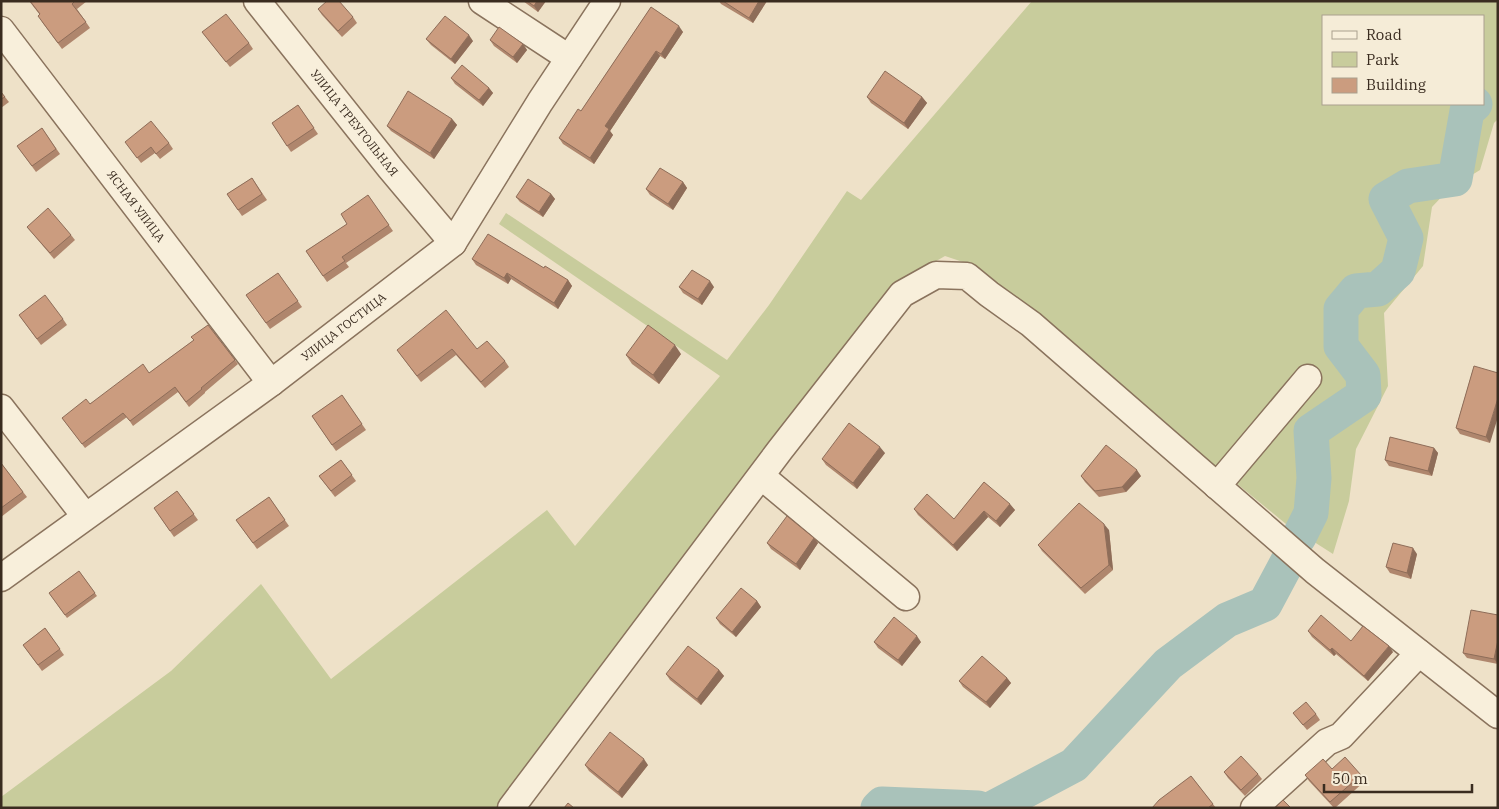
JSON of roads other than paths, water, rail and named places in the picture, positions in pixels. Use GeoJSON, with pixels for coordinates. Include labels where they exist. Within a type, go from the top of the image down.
{"type":"FeatureCollection","features":[{"type":"Feature","properties":{"kind":"street","name":"УЛИЦА ТРЕУГОЛЬНАЯ"},"geometry":{"type":"LineString","coordinates":[[257,1],[390,168],[453,243]]}},
{"type":"Feature","properties":{"kind":"street"},"geometry":{"type":"LineString","coordinates":[[482,1],[569,58]]}},
{"type":"Feature","properties":{"kind":"street","name":"УЛИЦА ГОСТИЦА"},"geometry":{"type":"LineString","coordinates":[[1,578],[271,383],[453,243],[606,1]]}},
{"type":"Feature","properties":{"kind":"street","name":"ЯСНАЯ УЛИЦА"},"geometry":{"type":"LineString","coordinates":[[1,30],[271,383]]}},
{"type":"Feature","properties":{"kind":"street"},"geometry":{"type":"LineString","coordinates":[[511,808],[761,476],[902,294],[936,275],[967,276],[1031,324],[1315,571],[1498,715]]}},
{"type":"Feature","properties":{"kind":"street"},"geometry":{"type":"LineString","coordinates":[[1217,486],[1308,378]]}},
{"type":"Feature","properties":{"kind":"street"},"geometry":{"type":"LineString","coordinates":[[1,408],[86,516]]}},
{"type":"Feature","properties":{"kind":"street"},"geometry":{"type":"LineString","coordinates":[[761,476],[906,597]]}},
{"type":"Feature","properties":{"kind":"street"},"geometry":{"type":"LineString","coordinates":[[1254,808],[1327,742],[1342,736],[1419,653]]}},
{"type":"Feature","properties":{"kind":"waterway"},"geometry":{"type":"LineString","coordinates":[[1299,537],[1311,513],[1314,478],[1311,431],[1364,395],[1363,375],[1341,346],[1341,309],[1356,291],[1378,289],[1398,271],[1406,238],[1386,199],[1408,186],[1455,179],[1467,111],[1474,105]]}},
{"type":"Feature","properties":{"kind":"waterway"},"geometry":{"type":"LineString","coordinates":[[993,808],[1074,765],[1168,664],[1227,620],[1265,604],[1289,559]]}},
{"type":"Feature","properties":{"kind":"waterway"},"geometry":{"type":"LineString","coordinates":[[878,808],[882,804],[978,808]]}}]}
